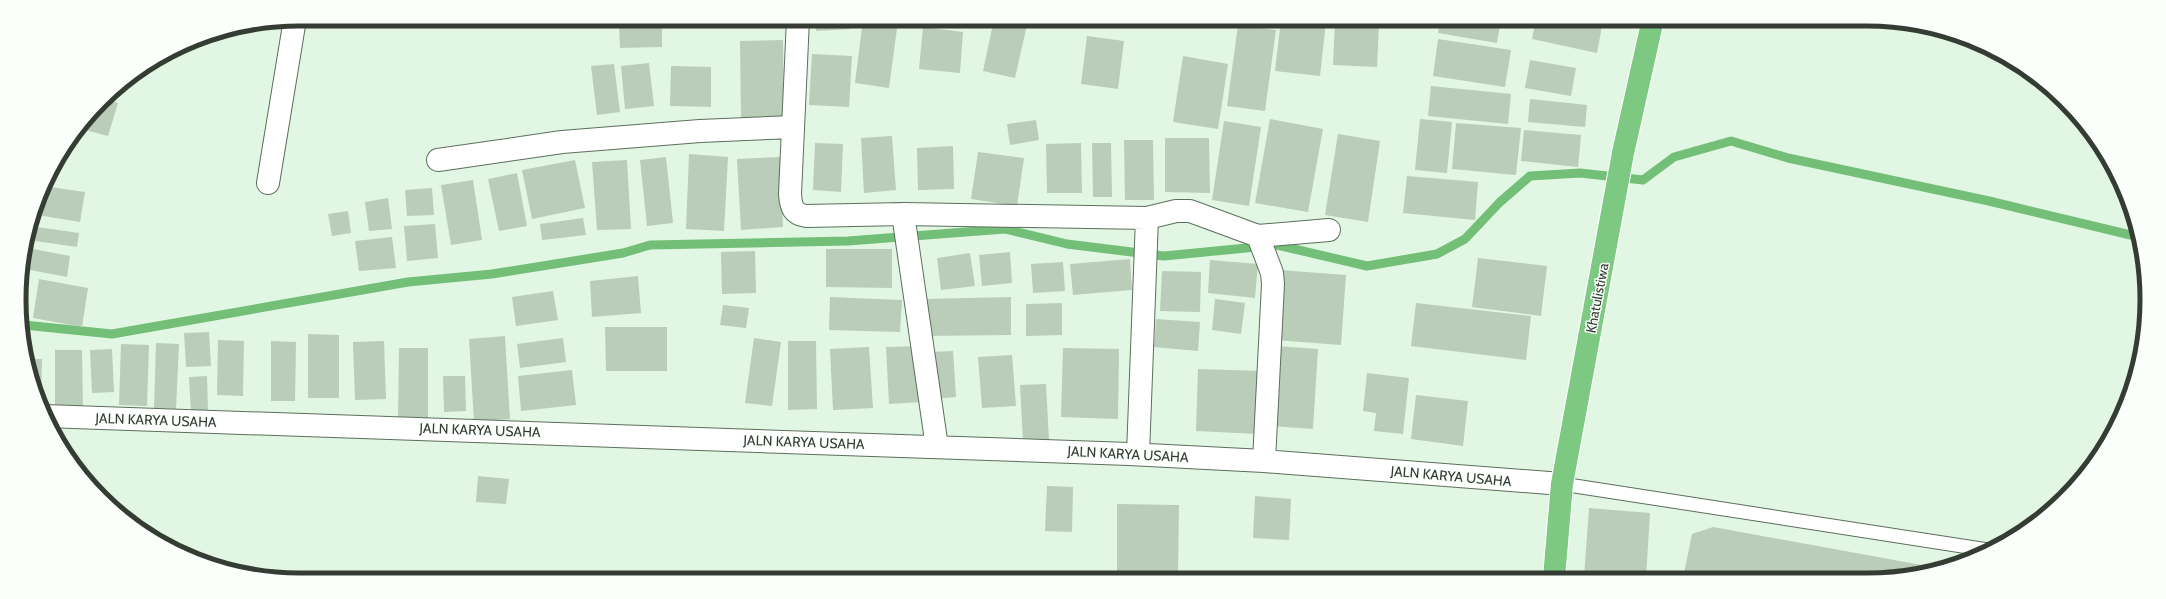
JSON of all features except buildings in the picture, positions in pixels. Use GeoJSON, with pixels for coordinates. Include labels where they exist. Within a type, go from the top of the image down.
{"type":"FeatureCollection","features":[{"type":"Feature","properties":{"kind":"highway","name":"Khatulistiwa"},"geometry":{"type":"LineString","coordinates":[[1554,573],[1562,484],[1623,153],[1651,26]]}},
{"type":"Feature","properties":{"kind":"street"},"geometry":{"type":"LineString","coordinates":[[268,183],[294,26]]}},
{"type":"Feature","properties":{"kind":"street"},"geometry":{"type":"LineString","coordinates":[[798,26],[790,205],[798,215],[906,231],[1146,225],[1176,211],[1190,211],[1262,245],[1329,230]]}},
{"type":"Feature","properties":{"kind":"street"},"geometry":{"type":"LineString","coordinates":[[438,160],[562,142],[700,131],[793,127]]}},
{"type":"Feature","properties":{"kind":"street"},"geometry":{"type":"LineString","coordinates":[[1138,454],[1146,272],[1146,225]]}},
{"type":"Feature","properties":{"kind":"street"},"geometry":{"type":"LineString","coordinates":[[906,231],[937,447]]}},
{"type":"Feature","properties":{"kind":"street"},"geometry":{"type":"LineString","coordinates":[[1262,245],[1272,273],[1273,284],[1264,461]]}},
{"type":"Feature","properties":{"kind":"street","name":"JALN KARYA USAHA"},"geometry":{"type":"LineString","coordinates":[[52,416],[1138,454],[1264,461],[1562,484]]}},
{"type":"Feature","properties":{"kind":"lane"},"geometry":{"type":"LineString","coordinates":[[1562,484],[1979,549]]}},
{"type":"Feature","properties":{"kind":"waterway"},"geometry":{"type":"LineString","coordinates":[[27,325],[112,334],[408,282],[492,274],[623,253],[650,245],[848,241],[1005,229],[1067,244],[1164,256],[1277,245],[1367,266],[1437,254],[1465,239],[1500,202],[1530,176],[1580,173],[1643,180],[1674,157],[1731,141],[1788,158],[1989,201],[2133,235]]}}]}
